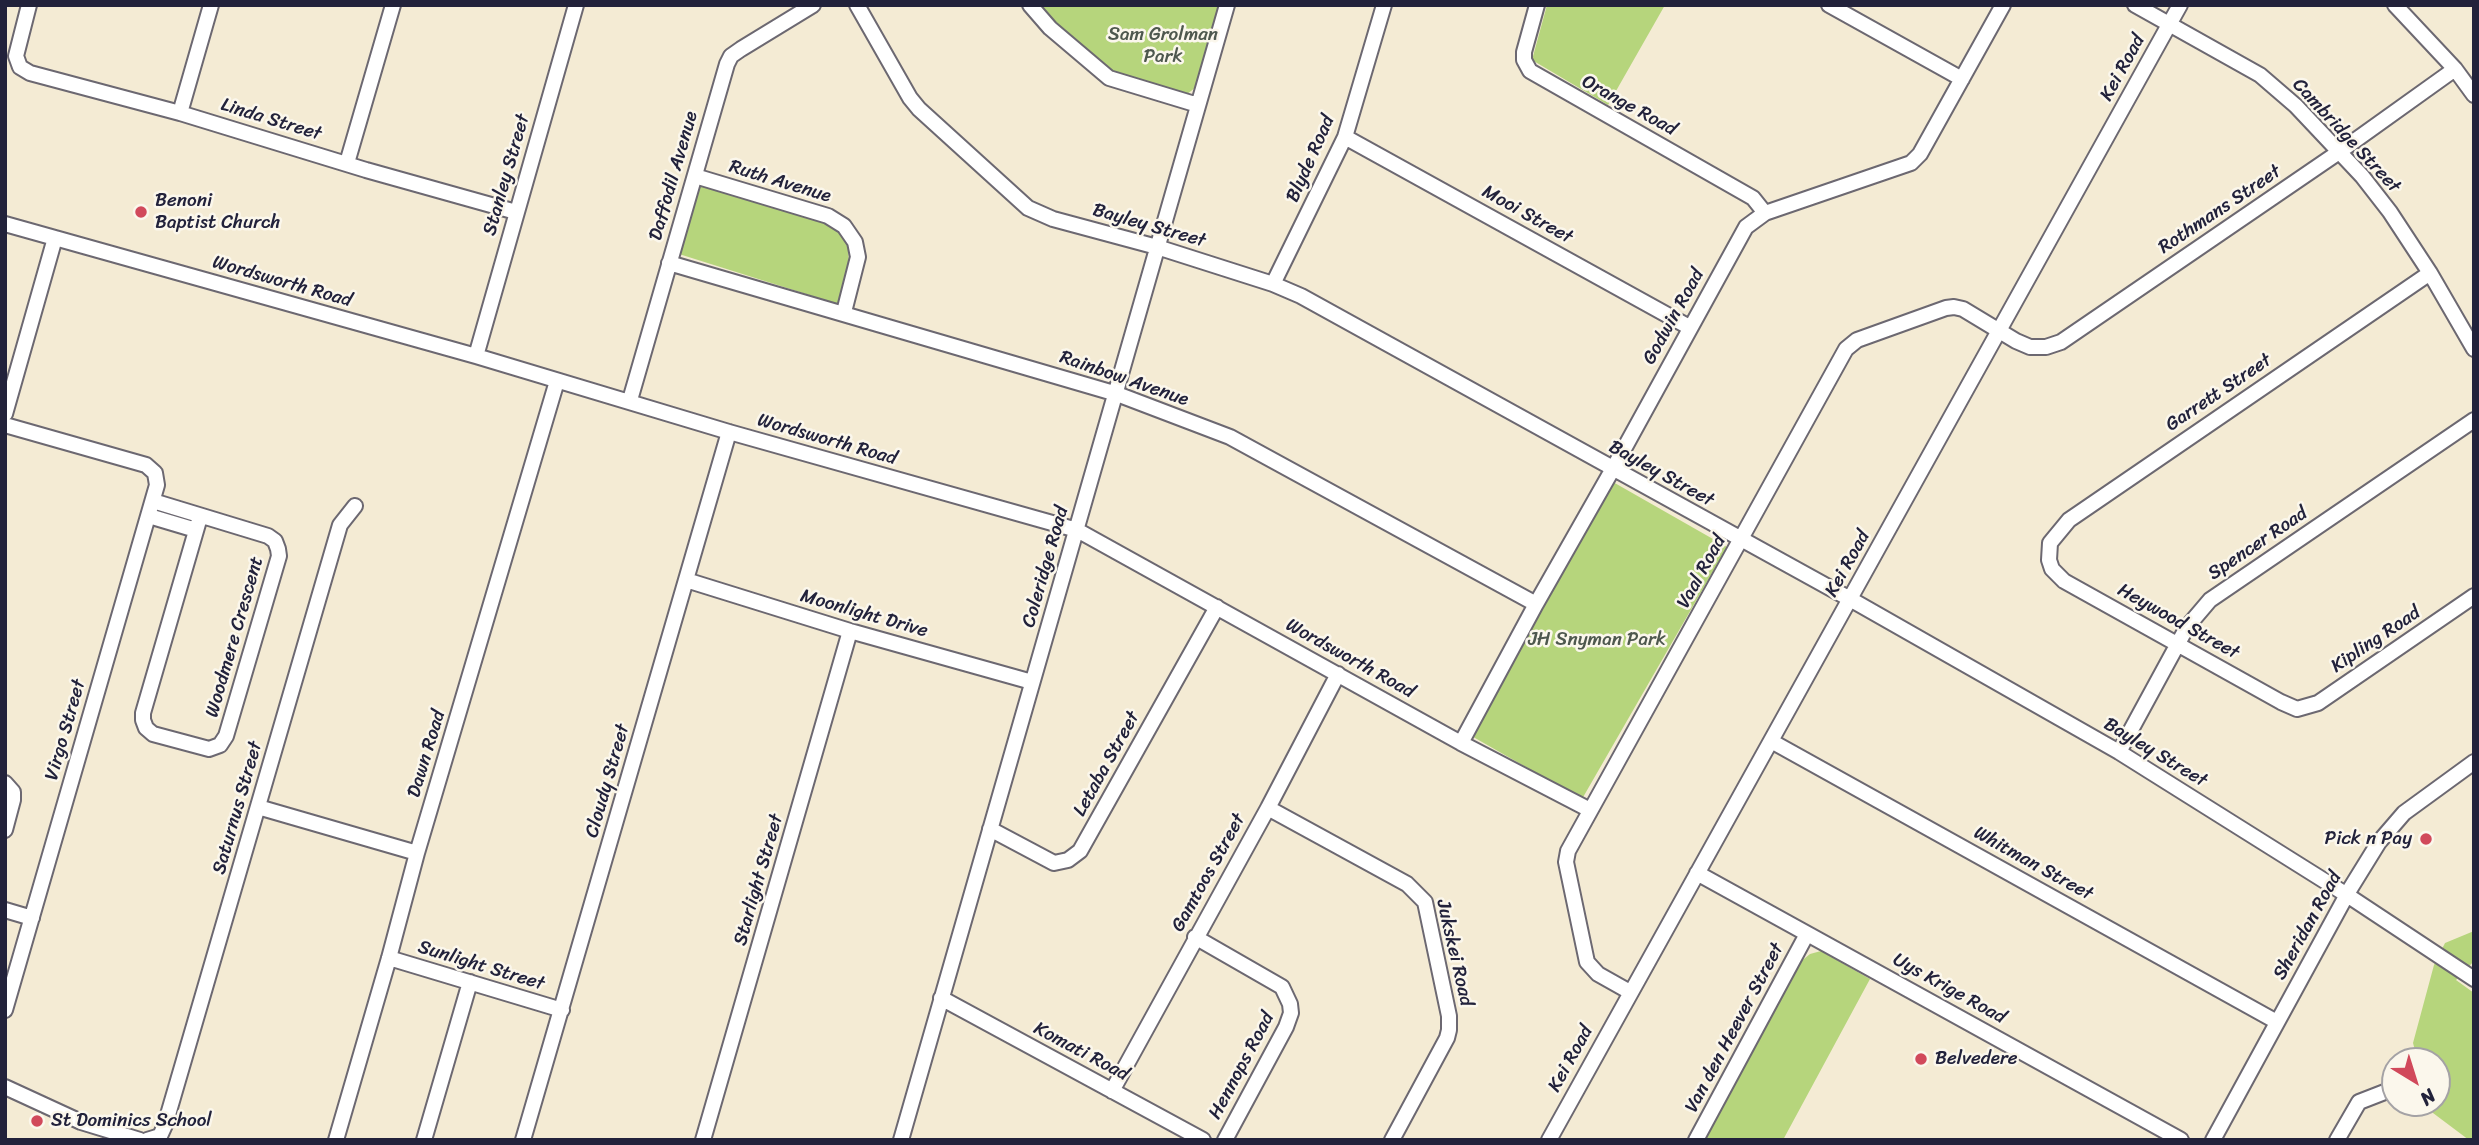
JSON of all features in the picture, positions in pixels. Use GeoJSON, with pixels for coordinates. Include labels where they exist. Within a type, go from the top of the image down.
{"type":"FeatureCollection","features":[{"type":"Feature","properties":{"kind":"street","name":"Linda Street"},"geometry":{"type":"LineString","coordinates":[[30,5],[16,53],[17,63],[30,73],[180,113],[516,212]]}},
{"type":"Feature","properties":{"kind":"street"},"geometry":{"type":"LineString","coordinates":[[180,113],[211,5]]}},
{"type":"Feature","properties":{"kind":"street"},"geometry":{"type":"LineString","coordinates":[[347,163],[393,5]]}},
{"type":"Feature","properties":{"kind":"street","name":"Stanley Street"},"geometry":{"type":"LineString","coordinates":[[476,356],[576,5]]}},
{"type":"Feature","properties":{"kind":"street","name":"Daffodil Avenue"},"geometry":{"type":"LineString","coordinates":[[630,400],[724,71],[732,56],[814,5]]}},
{"type":"Feature","properties":{"kind":"street","name":"Bayley Street"},"geometry":{"type":"LineString","coordinates":[[857,5],[919,109],[1028,208],[1053,219],[1157,247],[1273,284],[1301,296],[1850,599],[2119,752],[2347,895],[2474,979]]}},
{"type":"Feature","properties":{"kind":"street"},"geometry":{"type":"LineString","coordinates":[[1030,5],[1050,28],[1109,78],[1198,105]]}},
{"type":"Feature","properties":{"kind":"street","name":"Coleridge Road"},"geometry":{"type":"LineString","coordinates":[[901,1140],[1227,5]]}},
{"type":"Feature","properties":{"kind":"street","name":"Blyde Road"},"geometry":{"type":"LineString","coordinates":[[1273,284],[1345,137],[1384,5]]}},
{"type":"Feature","properties":{"kind":"street","name":"Orange Road"},"geometry":{"type":"LineString","coordinates":[[1537,5],[1524,52],[1524,60],[1530,71],[1753,198],[1765,213]]}},
{"type":"Feature","properties":{"kind":"street"},"geometry":{"type":"LineString","coordinates":[[1829,5],[1962,79]]}},
{"type":"Feature","properties":{"kind":"street","name":"Godwin Road"},"geometry":{"type":"LineString","coordinates":[[1461,743],[1746,227],[1765,213],[1911,163],[1920,154],[2003,5]]}},
{"type":"Feature","properties":{"kind":"street","name":"Cambridge Street"},"geometry":{"type":"LineString","coordinates":[[2134,5],[2267,80],[2296,106],[2362,176],[2390,212],[2430,273],[2474,349]]}},
{"type":"Feature","properties":{"kind":"street","name":"Kei Road"},"geometry":{"type":"LineString","coordinates":[[1549,1140],[2180,5]]}},
{"type":"Feature","properties":{"kind":"street"},"geometry":{"type":"LineString","coordinates":[[2395,5],[2455,69],[2474,95]]}},
{"type":"Feature","properties":{"kind":"street","name":"Rothmans Street"},"geometry":{"type":"LineString","coordinates":[[1999,330],[2030,346],[2046,347],[2061,342],[2339,152],[2455,69]]}},
{"type":"Feature","properties":{"kind":"street","name":"Mooi Street"},"geometry":{"type":"LineString","coordinates":[[1345,137],[1689,327]]}},
{"type":"Feature","properties":{"kind":"street","name":"Ruth Avenue"},"geometry":{"type":"LineString","coordinates":[[695,176],[828,216],[844,226],[855,242],[858,257],[844,312]]}},
{"type":"Feature","properties":{"kind":"street","name":"Wordsworth Road"},"geometry":{"type":"LineString","coordinates":[[5,224],[476,356],[630,400],[729,432],[1077,530],[1461,743],[1590,810]]}},
{"type":"Feature","properties":{"kind":"street"},"geometry":{"type":"LineString","coordinates":[[5,414],[55,238]]}},
{"type":"Feature","properties":{"kind":"street","name":"Rainbow Avenue"},"geometry":{"type":"LineString","coordinates":[[670,263],[1117,394],[1247,444],[1536,604]]}},
{"type":"Feature","properties":{"kind":"street","name":"Garrett Street"},"geometry":{"type":"LineString","coordinates":[[2049,560],[2050,543],[2069,520],[2430,273]]}},
{"type":"Feature","properties":{"kind":"street","name":"Vaal Road"},"geometry":{"type":"LineString","coordinates":[[1630,992],[1598,974],[1587,962],[1566,862],[1568,851],[1843,353],[1853,343],[1905,322],[1954,307],[1963,309],[1999,330]]}},
{"type":"Feature","properties":{"kind":"street","name":"Dawn Road"},"geometry":{"type":"LineString","coordinates":[[336,1140],[417,853],[557,381]]}},
{"type":"Feature","properties":{"kind":"street","name":"Spencer Road"},"geometry":{"type":"LineString","coordinates":[[2119,752],[2178,644],[2196,615],[2210,600],[2474,420]]}},
{"type":"Feature","properties":{"kind":"street","name":"Virgo Street"},"geometry":{"type":"LineString","coordinates":[[5,425],[146,465],[151,467],[157,478],[149,516],[5,1010]]}},
{"type":"Feature","properties":{"kind":"street","name":"Cloudy Street"},"geometry":{"type":"LineString","coordinates":[[523,1140],[729,432]]}},
{"type":"Feature","properties":{"kind":"street","name":"Woodmere Crescent"},"geometry":{"type":"LineString","coordinates":[[153,501],[198,523]]}},
{"type":"Feature","properties":{"kind":"street","name":"Saturnus Street"},"geometry":{"type":"LineString","coordinates":[[158,1135],[340,525],[355,506]]}},
{"type":"Feature","properties":{"kind":"street","name":"Woodmere Crescent"},"geometry":{"type":"LineString","coordinates":[[149,516],[198,523],[268,536],[275,541],[279,556],[226,736],[220,745],[209,750],[153,734],[146,728],[143,720],[198,523]]}},
{"type":"Feature","properties":{"kind":"street","name":"Heywood Street"},"geometry":{"type":"LineString","coordinates":[[2049,560],[2052,569],[2064,581],[2297,709]]}},
{"type":"Feature","properties":{"kind":"street","name":"Moonlight Drive"},"geometry":{"type":"LineString","coordinates":[[686,580],[850,631],[1032,682]]}},
{"type":"Feature","properties":{"kind":"street","name":"Kipling Road"},"geometry":{"type":"LineString","coordinates":[[2297,709],[2318,703],[2474,596]]}},
{"type":"Feature","properties":{"kind":"street","name":"Letaba Street"},"geometry":{"type":"LineString","coordinates":[[990,829],[1054,863],[1068,860],[1080,851],[1217,607]]}},
{"type":"Feature","properties":{"kind":"street","name":"Starlight Street"},"geometry":{"type":"LineString","coordinates":[[703,1140],[850,631]]}},
{"type":"Feature","properties":{"kind":"street","name":"Gamtoos Street"},"geometry":{"type":"LineString","coordinates":[[1112,1091],[1268,808],[1338,674]]}},
{"type":"Feature","properties":{"kind":"street","name":"Whitman Street"},"geometry":{"type":"LineString","coordinates":[[1771,741],[2277,1022]]}},
{"type":"Feature","properties":{"kind":"street","name":"Sheridan Road"},"geometry":{"type":"LineString","coordinates":[[2213,1140],[2347,895],[2379,842],[2404,813],[2474,762]]}},
{"type":"Feature","properties":{"kind":"street"},"geometry":{"type":"LineString","coordinates":[[5,783],[13,792],[13,800],[5,830]]}},
{"type":"Feature","properties":{"kind":"street"},"geometry":{"type":"LineString","coordinates":[[258,807],[417,853]]}},
{"type":"Feature","properties":{"kind":"street","name":"Jukskei Road"},"geometry":{"type":"LineString","coordinates":[[1268,808],[1407,884],[1425,902],[1450,1030],[1392,1140]]}},
{"type":"Feature","properties":{"kind":"street","name":"Uys Krige Road"},"geometry":{"type":"LineString","coordinates":[[1697,873],[2181,1140]]}},
{"type":"Feature","properties":{"kind":"street"},"geometry":{"type":"LineString","coordinates":[[5,910],[32,918]]}},
{"type":"Feature","properties":{"kind":"street","name":"Van den Heever Street"},"geometry":{"type":"LineString","coordinates":[[1696,1140],[1807,934]]}},
{"type":"Feature","properties":{"kind":"street","name":"Hennops Road"},"geometry":{"type":"LineString","coordinates":[[1195,937],[1282,987],[1290,1004],[1291,1013],[1286,1027],[1224,1140]]}},
{"type":"Feature","properties":{"kind":"street","name":"Sunlight Street"},"geometry":{"type":"LineString","coordinates":[[389,958],[562,1010]]}},
{"type":"Feature","properties":{"kind":"street"},"geometry":{"type":"LineString","coordinates":[[424,1140],[470,982]]}},
{"type":"Feature","properties":{"kind":"street","name":"Komati Road"},"geometry":{"type":"LineString","coordinates":[[941,998],[1203,1140]]}},
{"type":"Feature","properties":{"kind":"street"},"geometry":{"type":"LineString","coordinates":[[5,1087],[81,1122],[140,1140]]}},
{"type":"Feature","properties":{"kind":"street"},"geometry":{"type":"LineString","coordinates":[[2337,1140],[2359,1102],[2381,1093]]}},
{"type":"Feature","properties":{"kind":"green space","name":"Sam Grolman Park"},"geometry":{"type":"Polygon","coordinates":[[[1036,5],[1219,5],[1196,87],[1186,95],[1115,74],[1036,5]]]}},
{"type":"Feature","properties":{"kind":"green space"},"geometry":{"type":"Polygon","coordinates":[[[1547,5],[1665,5],[1608,105],[1532,60],[1547,5]]]}},
{"type":"Feature","properties":{"kind":"green space"},"geometry":{"type":"Polygon","coordinates":[[[698,180],[826,217],[847,237],[850,274],[841,305],[679,254],[698,180]]]}},
{"type":"Feature","properties":{"kind":"green space","name":"JH Snyman Park"},"geometry":{"type":"Polygon","coordinates":[[[1613,482],[1727,547],[1582,799],[1468,734],[1613,482]]]}},
{"type":"Feature","properties":{"kind":"green space"},"geometry":{"type":"Polygon","coordinates":[[[2474,931],[2474,961],[2456,980],[2474,993],[2474,1140],[2469,1140],[2438,1117],[2451,1117],[2451,1047],[2414,1047],[2413,1043],[2434,965],[2445,943],[2474,931]]]}},
{"type":"Feature","properties":{"kind":"green space"},"geometry":{"type":"Polygon","coordinates":[[[1821,951],[1870,979],[1783,1140],[1700,1140],[1799,963],[1810,954],[1821,951]]]}},
{"type":"Feature","properties":{"kind":"place","name":"Benoni Baptist Church"},"geometry":{"type":"Point","coordinates":[141,212]}},
{"type":"Feature","properties":{"kind":"place","name":"Pick n Pay"},"geometry":{"type":"Point","coordinates":[2426,839]}},
{"type":"Feature","properties":{"kind":"place","name":"Belvedere"},"geometry":{"type":"Point","coordinates":[1921,1059]}},
{"type":"Feature","properties":{"kind":"place","name":"St Dominics School"},"geometry":{"type":"Point","coordinates":[37,1121]}}]}
